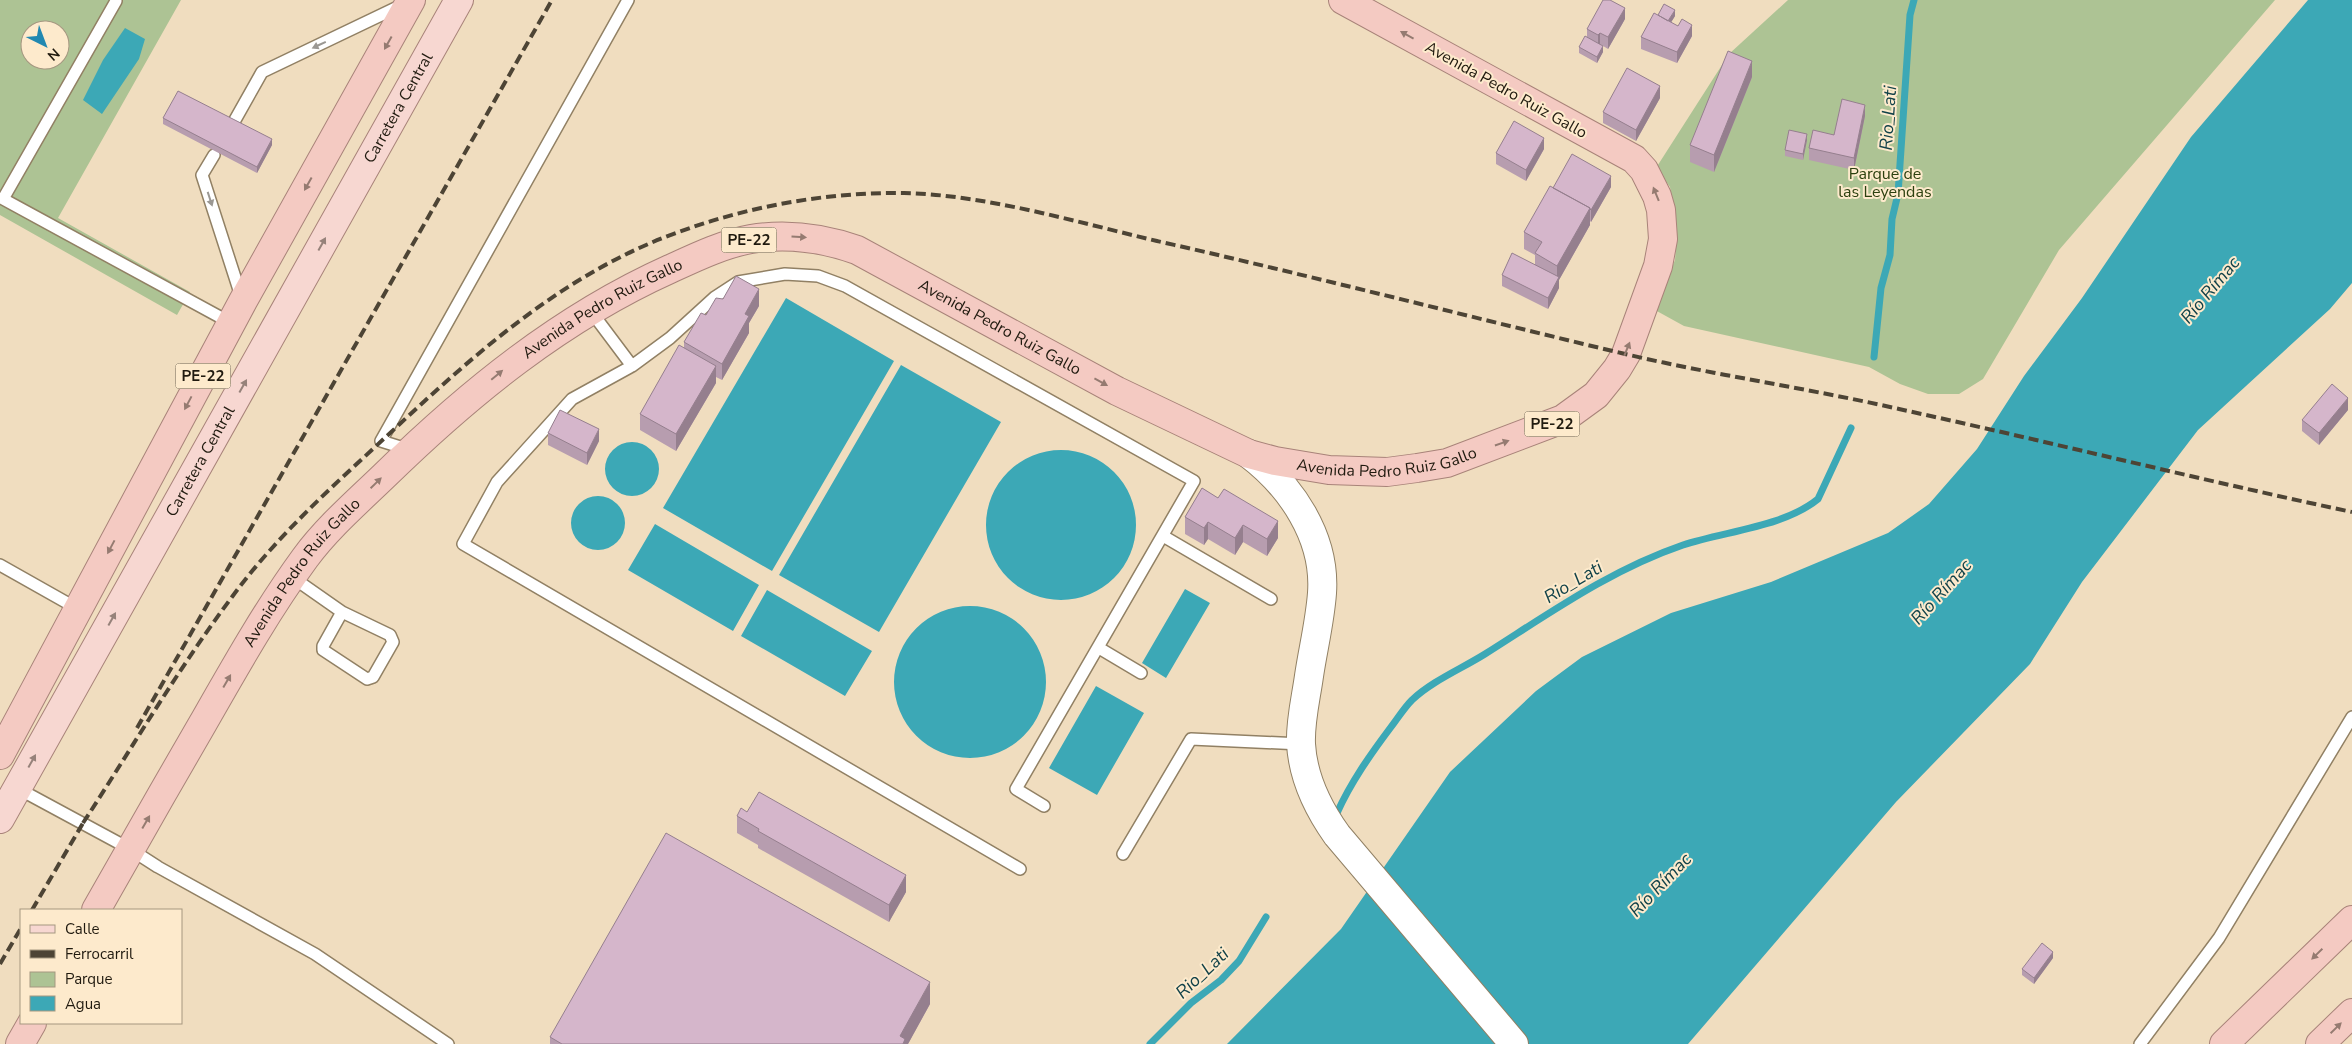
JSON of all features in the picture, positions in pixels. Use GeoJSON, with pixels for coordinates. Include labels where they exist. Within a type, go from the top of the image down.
{"type":"FeatureCollection","features":[{"type":"Feature","properties":{"kind":"highway","name":"Avenida Pedro Ruiz Gallo"},"geometry":{"type":"LineString","coordinates":[[97,909],[256,631],[306,556],[333,526],[436,426],[508,366],[590,310],[654,276],[727,246],[774,236],[819,239],[844,246],[875,258],[1117,391],[1249,454],[1302,467],[1356,472],[1387,472],[1447,463],[1563,420],[1596,395],[1618,369],[1626,354],[1661,254],[1663,239],[1661,210],[1651,183],[1634,159],[1343,0]]}},
{"type":"Feature","properties":{"kind":"highway","name":"PE-22"},"geometry":{"type":"LineString","coordinates":[[0,755],[237,312],[411,1]]}},
{"type":"Feature","properties":{"kind":"highway"},"geometry":{"type":"LineString","coordinates":[[2224,1044],[2352,920]]}},
{"type":"Feature","properties":{"kind":"highway"},"geometry":{"type":"LineString","coordinates":[[2320,1044],[2352,1013]]}},
{"type":"Feature","properties":{"kind":"highway"},"geometry":{"type":"LineString","coordinates":[[20,1044],[31,1024]]}},
{"type":"Feature","properties":{"kind":"main road","name":"Carretera Central"},"geometry":{"type":"LineString","coordinates":[[0,819],[460,0]]}},
{"type":"Feature","properties":{"kind":"street"},"geometry":{"type":"LineString","coordinates":[[1249,454],[1281,482],[1294,499],[1312,535],[1320,564],[1322,592],[1302,721],[1301,744],[1304,766],[1317,804],[1326,820],[1514,1044]]}},
{"type":"Feature","properties":{"kind":"lane"},"geometry":{"type":"LineString","coordinates":[[410,450],[381,441],[628,0]]}},
{"type":"Feature","properties":{"kind":"lane"},"geometry":{"type":"LineString","coordinates":[[116,1],[3,198],[237,312]]}},
{"type":"Feature","properties":{"kind":"lane"},"geometry":{"type":"LineString","coordinates":[[234,120],[262,72],[411,1]]}},
{"type":"Feature","properties":{"kind":"lane"},"geometry":{"type":"LineString","coordinates":[[214,155],[202,175],[237,312]]}},
{"type":"Feature","properties":{"kind":"lane"},"geometry":{"type":"LineString","coordinates":[[1020,869],[462,544],[497,482],[572,399],[632,366],[670,338],[715,297],[738,282],[784,274],[818,276],[845,286],[1194,481],[1016,789],[1044,806]]}},
{"type":"Feature","properties":{"kind":"lane"},"geometry":{"type":"LineString","coordinates":[[590,310],[632,366]]}},
{"type":"Feature","properties":{"kind":"lane"},"geometry":{"type":"LineString","coordinates":[[1163,536],[1272,599]]}},
{"type":"Feature","properties":{"kind":"lane"},"geometry":{"type":"LineString","coordinates":[[0,565],[78,609]]}},
{"type":"Feature","properties":{"kind":"lane"},"geometry":{"type":"LineString","coordinates":[[292,577],[342,612],[390,635],[393,642],[373,677],[367,679],[323,650],[322,646],[342,612]]}},
{"type":"Feature","properties":{"kind":"lane"},"geometry":{"type":"LineString","coordinates":[[1099,648],[1141,673]]}},
{"type":"Feature","properties":{"kind":"lane"},"geometry":{"type":"LineString","coordinates":[[2140,1044],[2219,938],[2352,717]]}},
{"type":"Feature","properties":{"kind":"lane"},"geometry":{"type":"LineString","coordinates":[[1123,854],[1191,739],[1301,744]]}},
{"type":"Feature","properties":{"kind":"lane"},"geometry":{"type":"LineString","coordinates":[[17,788],[130,849],[158,867],[315,954],[448,1044]]}},
{"type":"Feature","properties":{"kind":"green space"},"geometry":{"type":"Polygon","coordinates":[[[0,0],[181,0],[58,218],[190,292],[177,315],[0,215],[0,0]]]}},
{"type":"Feature","properties":{"kind":"green space","name":"Parque de las Leyendas"},"geometry":{"type":"Polygon","coordinates":[[[1788,0],[2275,0],[2059,250],[1983,379],[1959,394],[1928,394],[1900,384],[1869,367],[1684,326],[1655,310],[1675,260],[1677,233],[1670,187],[1656,168],[1729,54],[1788,0]]]}},
{"type":"Feature","properties":{"kind":"water","name":"Río Rímac"},"geometry":{"type":"Polygon","coordinates":[[[2308,0],[2352,0],[2352,283],[2330,309],[2198,430],[2082,582],[2030,664],[1896,802],[1688,1044],[1227,1044],[1341,929],[1450,772],[1536,691],[1582,657],[1671,613],[1771,582],[1888,533],[1929,504],[1977,449],[2024,376],[2082,298],[2191,137],[2308,0]]]}},
{"type":"Feature","properties":{"kind":"water"},"geometry":{"type":"Polygon","coordinates":[[[125,28],[145,39],[139,59],[102,114],[83,100],[103,60],[125,28]]]}},
{"type":"Feature","properties":{"kind":"water"},"geometry":{"type":"Polygon","coordinates":[[[786,298],[894,361],[772,571],[663,508],[786,298]]]}},
{"type":"Feature","properties":{"kind":"water"},"geometry":{"type":"Polygon","coordinates":[[[901,365],[1001,422],[879,632],[779,575],[901,365]]]}},
{"type":"Feature","properties":{"kind":"water"},"geometry":{"type":"Polygon","coordinates":[[[627,442],[637,442],[647,446],[655,454],[659,469],[655,484],[647,492],[637,496],[627,496],[617,492],[609,484],[605,474],[605,464],[609,454],[617,446],[627,442]]]}},
{"type":"Feature","properties":{"kind":"water"},"geometry":{"type":"Polygon","coordinates":[[[1061,450],[1076,451],[1090,455],[1103,462],[1114,472],[1124,483],[1131,496],[1135,510],[1135,540],[1131,554],[1124,567],[1114,578],[1103,588],[1090,595],[1076,599],[1061,600],[1046,599],[1032,595],[1019,588],[1008,578],[998,567],[991,554],[987,540],[986,525],[987,510],[991,496],[998,483],[1008,472],[1019,462],[1032,455],[1046,451],[1061,450]]]}},
{"type":"Feature","properties":{"kind":"water"},"geometry":{"type":"Polygon","coordinates":[[[593,496],[603,496],[613,500],[621,508],[625,523],[621,538],[613,546],[603,550],[593,550],[583,546],[575,538],[571,528],[571,518],[575,508],[583,500],[593,496]]]}},
{"type":"Feature","properties":{"kind":"water"},"geometry":{"type":"Polygon","coordinates":[[[655,524],[759,585],[733,631],[628,570],[655,524]]]}},
{"type":"Feature","properties":{"kind":"water"},"geometry":{"type":"Polygon","coordinates":[[[1185,589],[1210,603],[1166,678],[1142,663],[1185,589]]]}},
{"type":"Feature","properties":{"kind":"water"},"geometry":{"type":"Polygon","coordinates":[[[767,590],[872,651],[845,696],[741,636],[767,590]]]}},
{"type":"Feature","properties":{"kind":"water"},"geometry":{"type":"Polygon","coordinates":[[[970,606],[999,612],[1012,619],[1023,629],[1033,640],[1040,653],[1046,682],[1040,711],[1033,724],[1023,735],[1012,745],[999,752],[970,758],[941,752],[928,745],[917,735],[907,724],[900,711],[894,682],[900,653],[907,640],[917,629],[928,619],[941,612],[970,606]]]}},
{"type":"Feature","properties":{"kind":"water"},"geometry":{"type":"Polygon","coordinates":[[[1096,686],[1144,713],[1097,795],[1049,768],[1096,686]]]}},
{"type":"Feature","properties":{"kind":"building"},"geometry":{"type":"Polygon","coordinates":[[[1603,0],[1610,0],[1625,8],[1608,37],[1600,33],[1598,35],[1587,29],[1603,0]]]}},
{"type":"Feature","properties":{"kind":"building"},"geometry":{"type":"Polygon","coordinates":[[[1664,4],[1675,10],[1668,21],[1658,15],[1664,4]]]}},
{"type":"Feature","properties":{"kind":"building"},"geometry":{"type":"Polygon","coordinates":[[[1654,13],[1678,26],[1682,19],[1692,25],[1677,52],[1641,37],[1654,13]]]}},
{"type":"Feature","properties":{"kind":"building"},"geometry":{"type":"Polygon","coordinates":[[[1585,36],[1603,46],[1597,57],[1579,47],[1585,36]]]}},
{"type":"Feature","properties":{"kind":"building"},"geometry":{"type":"Polygon","coordinates":[[[1728,51],[1752,61],[1714,155],[1690,145],[1728,51]]]}},
{"type":"Feature","properties":{"kind":"building"},"geometry":{"type":"Polygon","coordinates":[[[1627,68],[1660,86],[1636,130],[1603,112],[1627,68]]]}},
{"type":"Feature","properties":{"kind":"building"},"geometry":{"type":"Polygon","coordinates":[[[178,91],[272,139],[257,167],[163,118],[178,91]]]}},
{"type":"Feature","properties":{"kind":"building"},"geometry":{"type":"Polygon","coordinates":[[[1842,99],[1865,105],[1854,158],[1809,148],[1813,130],[1834,135],[1842,99]]]}},
{"type":"Feature","properties":{"kind":"building"},"geometry":{"type":"Polygon","coordinates":[[[1514,121],[1544,138],[1526,170],[1496,153],[1514,121]]]}},
{"type":"Feature","properties":{"kind":"building"},"geometry":{"type":"Polygon","coordinates":[[[1789,130],[1807,134],[1803,154],[1785,150],[1789,130]]]}},
{"type":"Feature","properties":{"kind":"building"},"geometry":{"type":"Polygon","coordinates":[[[1572,154],[1611,176],[1591,210],[1553,188],[1572,154]]]}},
{"type":"Feature","properties":{"kind":"building"},"geometry":{"type":"Polygon","coordinates":[[[1550,186],[1590,208],[1557,266],[1535,253],[1542,242],[1524,232],[1550,186]]]}},
{"type":"Feature","properties":{"kind":"building"},"geometry":{"type":"Polygon","coordinates":[[[1512,253],[1559,277],[1548,298],[1502,275],[1512,253]]]}},
{"type":"Feature","properties":{"kind":"building"},"geometry":{"type":"Polygon","coordinates":[[[736,276],[759,289],[745,314],[749,316],[722,364],[684,342],[701,313],[706,315],[716,298],[723,299],[736,276]]]}},
{"type":"Feature","properties":{"kind":"building"},"geometry":{"type":"Polygon","coordinates":[[[679,345],[716,366],[676,434],[640,414],[679,345]]]}},
{"type":"Feature","properties":{"kind":"building"},"geometry":{"type":"Polygon","coordinates":[[[2332,384],[2348,398],[2319,433],[2302,420],[2332,384]]]}},
{"type":"Feature","properties":{"kind":"building"},"geometry":{"type":"Polygon","coordinates":[[[560,410],[599,429],[587,453],[548,433],[560,410]]]}},
{"type":"Feature","properties":{"kind":"building"},"geometry":{"type":"Polygon","coordinates":[[[1202,488],[1218,498],[1224,489],[1278,521],[1267,539],[1243,525],[1235,538],[1208,522],[1204,528],[1185,517],[1202,488]]]}},
{"type":"Feature","properties":{"kind":"building"},"geometry":{"type":"Polygon","coordinates":[[[759,792],[906,875],[889,905],[758,831],[759,829],[737,816],[741,808],[747,812],[759,792]]]}},
{"type":"Feature","properties":{"kind":"building"},"geometry":{"type":"Polygon","coordinates":[[[666,833],[930,982],[900,1036],[905,1039],[903,1044],[562,1044],[550,1037],[666,833]]]}},
{"type":"Feature","properties":{"kind":"building"},"geometry":{"type":"Polygon","coordinates":[[[2042,943],[2053,952],[2034,978],[2022,969],[2042,943]]]}},
{"type":"Feature","properties":{"kind":"waterway","name":"Rio_Lati"},"geometry":{"type":"LineString","coordinates":[[1874,357],[1881,288],[1890,255],[1892,219],[1898,194],[1910,15],[1914,0]]}},
{"type":"Feature","properties":{"kind":"waterway","name":"Rio_Lati"},"geometry":{"type":"LineString","coordinates":[[1337,813],[1348,790],[1368,758],[1406,706],[1420,693],[1557,608],[1630,567],[1683,545],[1771,522],[1804,508],[1818,499],[1851,428]]}},
{"type":"Feature","properties":{"kind":"waterway","name":"Rio_Lati"},"geometry":{"type":"LineString","coordinates":[[1150,1044],[1191,1003],[1221,980],[1239,961],[1266,917]]}},
{"type":"Feature","properties":{"kind":"railway"},"geometry":{"type":"LineString","coordinates":[[137,728],[552,0]]}},
{"type":"Feature","properties":{"kind":"railway"},"geometry":{"type":"LineString","coordinates":[[83,823],[212,624],[264,557],[336,483],[478,354],[552,298],[591,273],[633,251],[704,223],[760,208],[817,198],[875,193],[904,193],[935,195],[999,204],[1273,268],[1621,353],[1864,401],[2352,512]]}},
{"type":"Feature","properties":{"kind":"railway"},"geometry":{"type":"LineString","coordinates":[[33,909],[86,818]]}},
{"type":"Feature","properties":{"kind":"railway"},"geometry":{"type":"LineString","coordinates":[[0,964],[20,930]]}}]}
